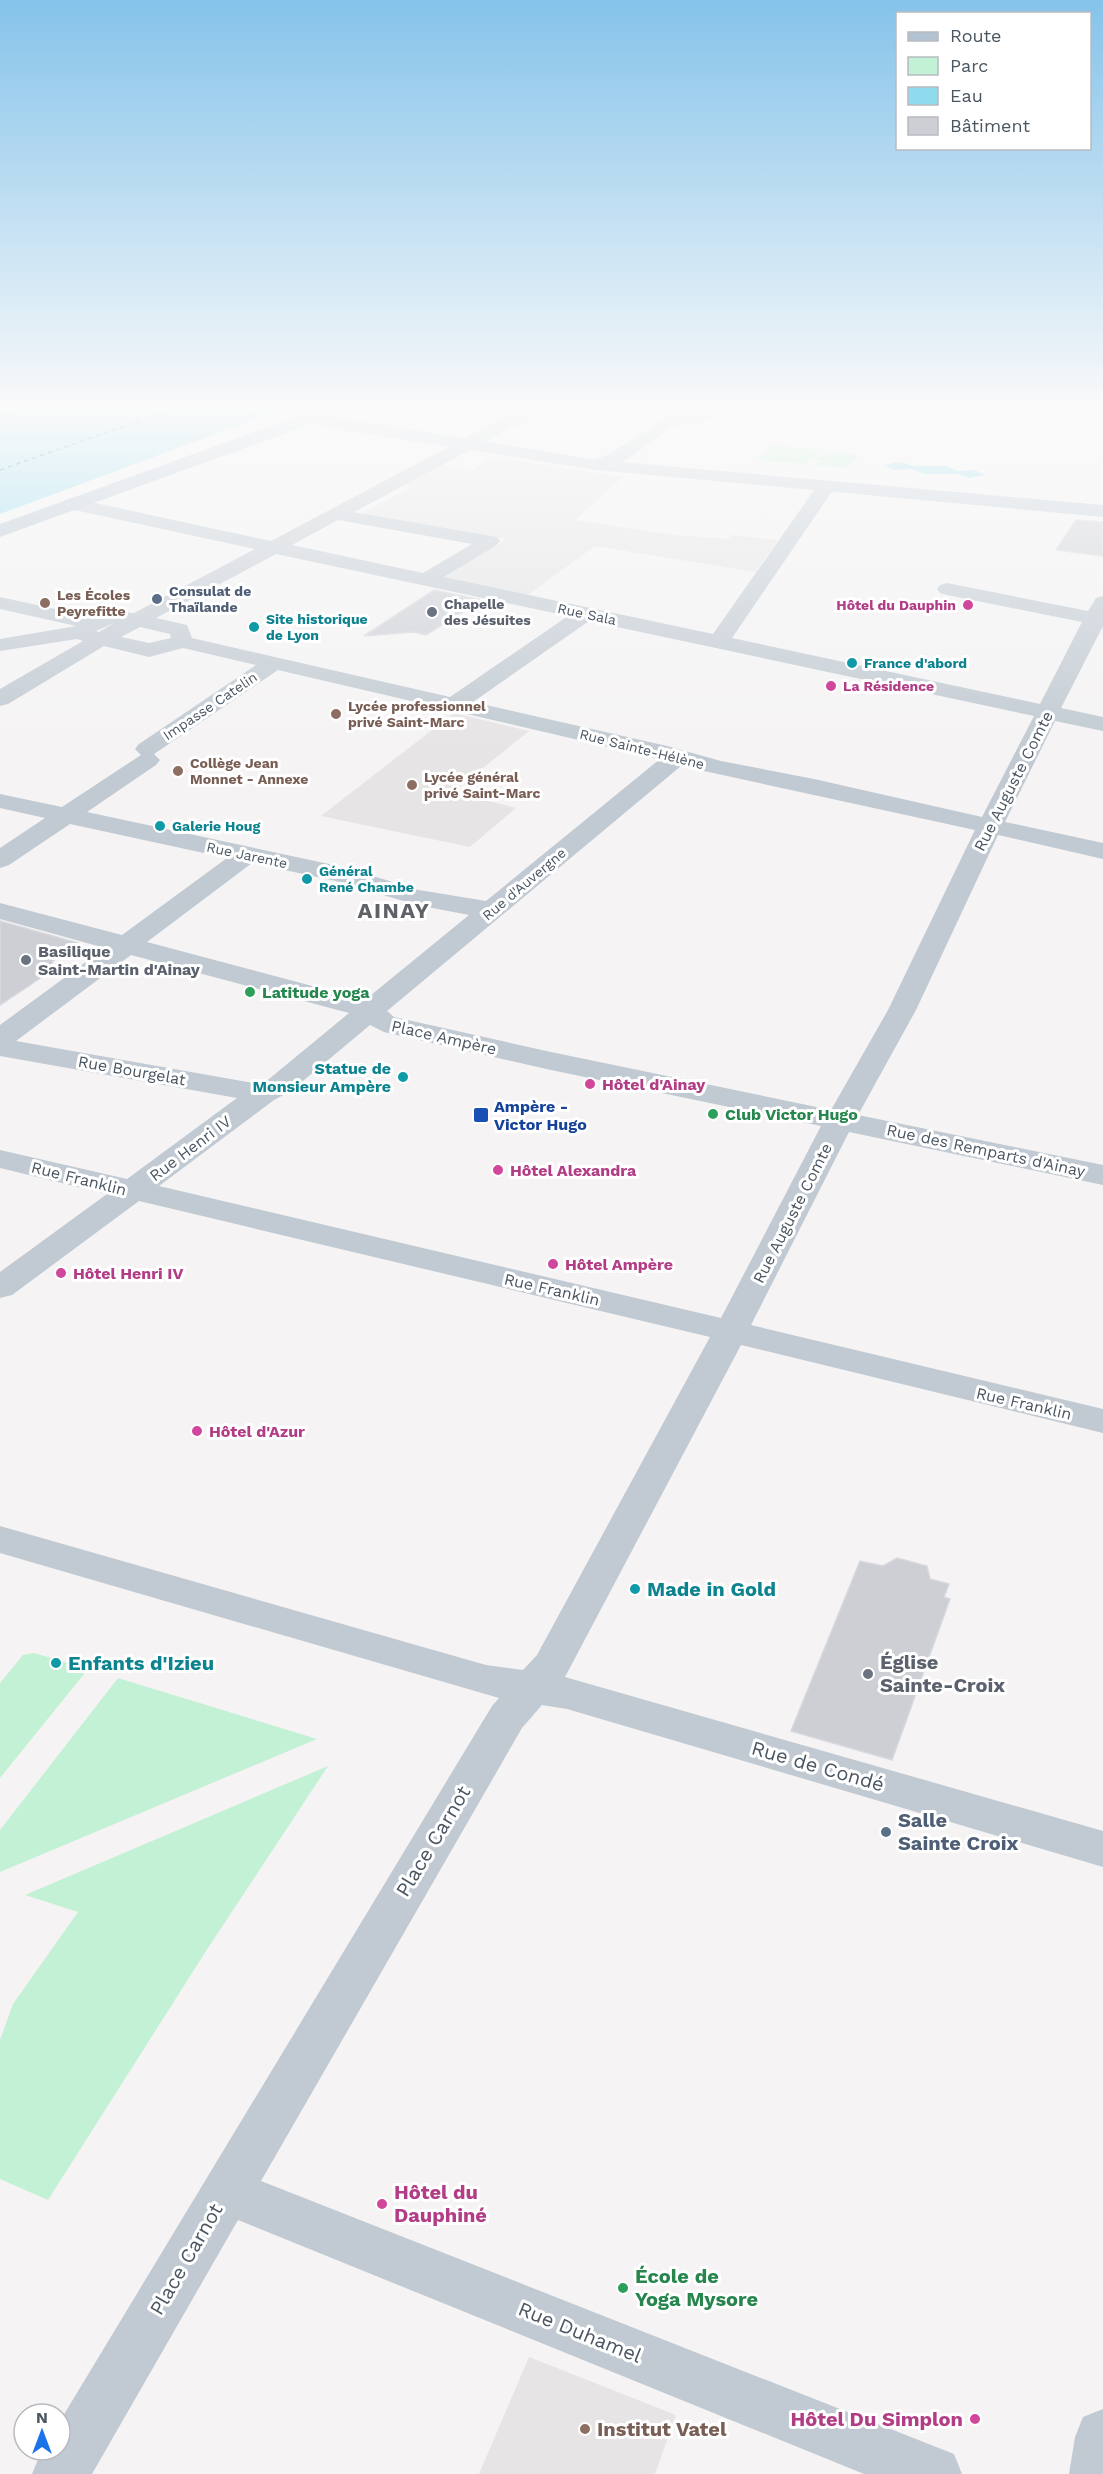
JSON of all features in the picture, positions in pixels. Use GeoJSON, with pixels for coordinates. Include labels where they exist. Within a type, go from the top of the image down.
{"type":"FeatureCollection","features":[{"type":"Feature","properties":{"kind":"main road"},"geometry":{"type":"LineString","coordinates":[[0,531],[20,523]]}},
{"type":"Feature","properties":{"kind":"street","name":"Rue Sala"},"geometry":{"type":"LineString","coordinates":[[164,523],[1103,724]]}},
{"type":"Feature","properties":{"kind":"street"},"geometry":{"type":"LineString","coordinates":[[139,621],[318,523]]}},
{"type":"Feature","properties":{"kind":"street"},"geometry":{"type":"LineString","coordinates":[[389,523],[490,541],[427,579]]}},
{"type":"Feature","properties":{"kind":"street"},"geometry":{"type":"LineString","coordinates":[[719,642],[801,523]]}},
{"type":"Feature","properties":{"kind":"street"},"geometry":{"type":"LineString","coordinates":[[946,589],[1100,614]]}},
{"type":"Feature","properties":{"kind":"street"},"geometry":{"type":"LineString","coordinates":[[0,603],[93,632],[149,650],[183,642],[179,630],[111,617],[93,632],[0,699]]}},
{"type":"Feature","properties":{"kind":"street"},"geometry":{"type":"LineString","coordinates":[[453,705],[585,614]]}},
{"type":"Feature","properties":{"kind":"street","name":"Rue Auguste Comte"},"geometry":{"type":"LineString","coordinates":[[532,1688],[552,1665],[730,1332],[835,1129],[842,1121],[902,1010],[1047,712],[1100,614]]}},
{"type":"Feature","properties":{"kind":"street"},"geometry":{"type":"LineString","coordinates":[[0,645],[93,632]]}},
{"type":"Feature","properties":{"kind":"street","name":"Rue Sainte-Hélène"},"geometry":{"type":"LineString","coordinates":[[183,642],[678,757],[1103,851]]}},
{"type":"Feature","properties":{"kind":"street","name":"Impasse Catelin"},"geometry":{"type":"LineString","coordinates":[[0,860],[66,815],[273,664]]}},
{"type":"Feature","properties":{"kind":"street","name":"Rue d'Auvergne"},"geometry":{"type":"LineString","coordinates":[[369,1010],[678,757]]}},
{"type":"Feature","properties":{"kind":"street","name":"Rue Jarente"},"geometry":{"type":"LineString","coordinates":[[0,801],[343,875],[399,892],[475,909],[493,910]]}},
{"type":"Feature","properties":{"kind":"street"},"geometry":{"type":"LineString","coordinates":[[0,1040],[247,855]]}},
{"type":"Feature","properties":{"kind":"street"},"geometry":{"type":"LineString","coordinates":[[0,911],[369,1010]]}},
{"type":"Feature","properties":{"kind":"street"},"geometry":{"type":"LineString","coordinates":[[263,1094],[280,1085],[369,1010]]}},
{"type":"Feature","properties":{"kind":"street","name":"Place Ampère"},"geometry":{"type":"LineString","coordinates":[[369,1010],[384,1023],[550,1061]]}},
{"type":"Feature","properties":{"kind":"street","name":"Rue Bourgelat"},"geometry":{"type":"LineString","coordinates":[[0,1047],[263,1094]]}},
{"type":"Feature","properties":{"kind":"street","name":"Rue des Remparts d'Ainay"},"geometry":{"type":"LineString","coordinates":[[550,1061],[1103,1175]]}},
{"type":"Feature","properties":{"kind":"street","name":"Rue Henri IV"},"geometry":{"type":"LineString","coordinates":[[0,1288],[263,1094]]}},
{"type":"Feature","properties":{"kind":"street","name":"Rue Franklin"},"geometry":{"type":"LineString","coordinates":[[0,1159],[392,1250],[1103,1422]]}},
{"type":"Feature","properties":{"kind":"street"},"geometry":{"type":"LineString","coordinates":[[0,1539],[486,1680],[532,1688]]}},
{"type":"Feature","properties":{"kind":"street","name":"Rue de Condé"},"geometry":{"type":"LineString","coordinates":[[532,1688],[567,1693],[1103,1849]]}},
{"type":"Feature","properties":{"kind":"street","name":"Place Carnot"},"geometry":{"type":"LineString","coordinates":[[60,2474],[507,1717],[532,1688]]}},
{"type":"Feature","properties":{"kind":"street","name":"Rue Duhamel"},"geometry":{"type":"LineString","coordinates":[[226,2191],[934,2474]]}},
{"type":"Feature","properties":{"kind":"street"},"geometry":{"type":"LineString","coordinates":[[1096,2474],[1103,2437]]}},
{"type":"Feature","properties":{"kind":"shaded area"},"geometry":{"type":"Polygon","coordinates":[[[413,523],[598,523],[675,535],[728,539],[732,535],[778,540],[755,572],[595,546],[527,596],[443,578],[507,539],[413,523]]]}},
{"type":"Feature","properties":{"kind":"shaded area","name":"Lycée général privé Saint-Marc"},"geometry":{"type":"Polygon","coordinates":[[[454,713],[529,731],[453,792],[516,808],[470,847],[321,816],[454,713]]]}},
{"type":"Feature","properties":{"kind":"shaded area","name":"Institut Vatel"},"geometry":{"type":"Polygon","coordinates":[[[529,2357],[676,2415],[655,2474],[479,2474],[529,2357]]]}},
{"type":"Feature","properties":{"kind":"green space"},"geometry":{"type":"Polygon","coordinates":[[[34,1653],[82,1667],[84,1674],[0,1778],[0,1683],[23,1655],[34,1653]]]}},
{"type":"Feature","properties":{"kind":"green space"},"geometry":{"type":"Polygon","coordinates":[[[118,1678],[317,1739],[0,1872],[0,1830],[118,1678]]]}},
{"type":"Feature","properties":{"kind":"green space"},"geometry":{"type":"Polygon","coordinates":[[[328,1766],[206,1951],[48,2200],[0,2179],[0,2040],[13,2004],[78,1912],[25,1895],[328,1766]]]}},
{"type":"Feature","properties":{"kind":"building"},"geometry":{"type":"Polygon","coordinates":[[[1074,523],[1103,523],[1103,556],[1056,550],[1074,523]]]}},
{"type":"Feature","properties":{"kind":"building","name":"Chapelle des Jésuites"},"geometry":{"type":"Polygon","coordinates":[[[434,590],[482,600],[426,635],[414,632],[364,636],[434,590]]]}},
{"type":"Feature","properties":{"kind":"building","name":"Basilique Saint-Martin d'Ainay"},"geometry":{"type":"Polygon","coordinates":[[[0,921],[78,943],[53,961],[48,973],[0,1005],[0,921]]]}},
{"type":"Feature","properties":{"kind":"building","name":"Église Sainte-Croix"},"geometry":{"type":"Polygon","coordinates":[[[897,1558],[927,1566],[930,1579],[949,1584],[944,1597],[950,1599],[892,1760],[791,1731],[860,1561],[883,1566],[897,1558]]]}},
{"type":"Feature","properties":{"kind":"place","name":"Consulat de Thaïlande"},"geometry":{"type":"Point","coordinates":[157,599]}},
{"type":"Feature","properties":{"kind":"place","name":"Les Écoles Peyrefitte"},"geometry":{"type":"Point","coordinates":[45,603]}},
{"type":"Feature","properties":{"kind":"place","name":"Hôtel du Dauphin"},"geometry":{"type":"Point","coordinates":[968,605]}},
{"type":"Feature","properties":{"kind":"place","name":"Chapelle des Jésuites"},"geometry":{"type":"Point","coordinates":[432,612]}},
{"type":"Feature","properties":{"kind":"place","name":"Site historique de Lyon"},"geometry":{"type":"Point","coordinates":[254,627]}},
{"type":"Feature","properties":{"kind":"place","name":"France d'abord"},"geometry":{"type":"Point","coordinates":[852,663]}},
{"type":"Feature","properties":{"kind":"place","name":"La Résidence"},"geometry":{"type":"Point","coordinates":[831,686]}},
{"type":"Feature","properties":{"kind":"place","name":"Lycée professionnel privé Saint-Marc"},"geometry":{"type":"Point","coordinates":[336,714]}},
{"type":"Feature","properties":{"kind":"place","name":"Collège Jean Monnet - Annexe"},"geometry":{"type":"Point","coordinates":[178,771]}},
{"type":"Feature","properties":{"kind":"place","name":"Lycée général privé Saint-Marc"},"geometry":{"type":"Point","coordinates":[412,785]}},
{"type":"Feature","properties":{"kind":"place","name":"Galerie Houg"},"geometry":{"type":"Point","coordinates":[160,826]}},
{"type":"Feature","properties":{"kind":"place","name":"Général René Chambe"},"geometry":{"type":"Point","coordinates":[307,879]}},
{"type":"Feature","properties":{"kind":"place","name":"Basilique Saint-Martin d'Ainay"},"geometry":{"type":"Point","coordinates":[26,960]}},
{"type":"Feature","properties":{"kind":"place","name":"Latitude yoga"},"geometry":{"type":"Point","coordinates":[250,992]}},
{"type":"Feature","properties":{"kind":"place","name":"Statue de Monsieur Ampère"},"geometry":{"type":"Point","coordinates":[403,1077]}},
{"type":"Feature","properties":{"kind":"place","name":"Hôtel d'Ainay"},"geometry":{"type":"Point","coordinates":[590,1084]}},
{"type":"Feature","properties":{"kind":"place","name":"Club Victor Hugo"},"geometry":{"type":"Point","coordinates":[713,1114]}},
{"type":"Feature","properties":{"kind":"place","name":"Ampère - Victor Hugo"},"geometry":{"type":"Point","coordinates":[481,1115]}},
{"type":"Feature","properties":{"kind":"place","name":"Hôtel Alexandra"},"geometry":{"type":"Point","coordinates":[498,1170]}},
{"type":"Feature","properties":{"kind":"place","name":"Hôtel Ampère"},"geometry":{"type":"Point","coordinates":[553,1264]}},
{"type":"Feature","properties":{"kind":"place","name":"Hôtel Henri IV"},"geometry":{"type":"Point","coordinates":[61,1273]}},
{"type":"Feature","properties":{"kind":"place","name":"Hôtel d'Azur"},"geometry":{"type":"Point","coordinates":[197,1431]}},
{"type":"Feature","properties":{"kind":"place","name":"Made in Gold"},"geometry":{"type":"Point","coordinates":[635,1589]}},
{"type":"Feature","properties":{"kind":"place","name":"Enfants d'Izieu"},"geometry":{"type":"Point","coordinates":[56,1663]}},
{"type":"Feature","properties":{"kind":"place","name":"Église Sainte-Croix"},"geometry":{"type":"Point","coordinates":[868,1674]}},
{"type":"Feature","properties":{"kind":"place","name":"Salle Sainte Croix"},"geometry":{"type":"Point","coordinates":[886,1832]}},
{"type":"Feature","properties":{"kind":"place","name":"Hôtel du Dauphiné"},"geometry":{"type":"Point","coordinates":[382,2204]}},
{"type":"Feature","properties":{"kind":"place","name":"École de Yoga Mysore"},"geometry":{"type":"Point","coordinates":[623,2288]}},
{"type":"Feature","properties":{"kind":"place","name":"Hôtel Du Simplon"},"geometry":{"type":"Point","coordinates":[975,2419]}},
{"type":"Feature","properties":{"kind":"place","name":"Institut Vatel"},"geometry":{"type":"Point","coordinates":[585,2429]}},
{"type":"Feature","properties":{"kind":"district","name":"AINAY"},"geometry":{"type":"Point","coordinates":[394,910]}}]}
